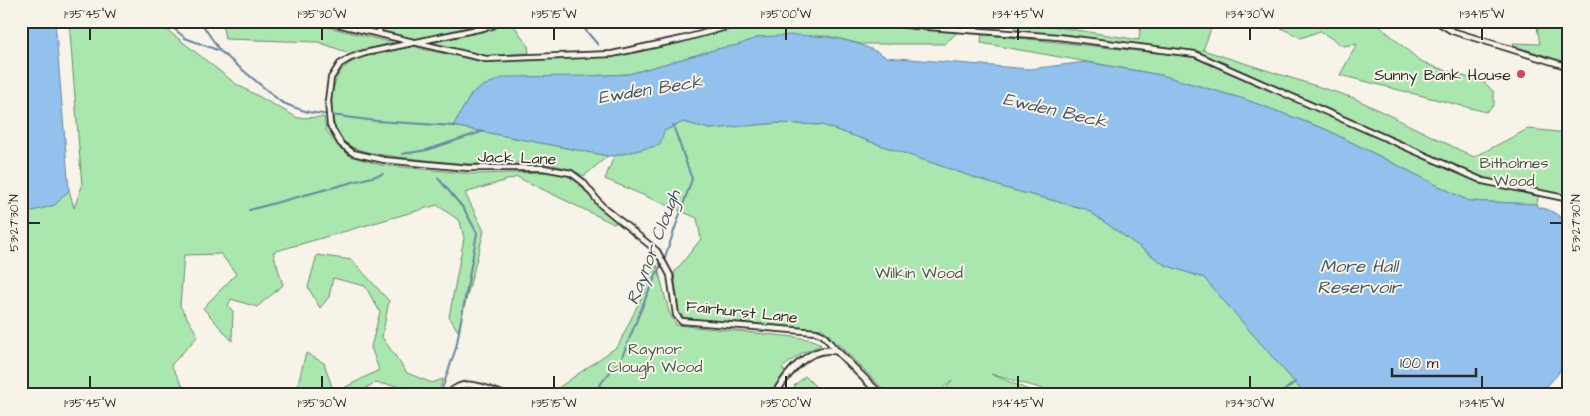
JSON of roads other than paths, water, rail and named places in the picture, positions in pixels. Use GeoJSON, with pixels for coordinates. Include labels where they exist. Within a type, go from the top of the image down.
{"type":"FeatureCollection","features":[{"type":"Feature","properties":{"kind":"street"},"geometry":{"type":"LineString","coordinates":[[324,21],[486,59],[612,54],[682,39],[746,22],[773,21]]}},
{"type":"Feature","properties":{"kind":"street"},"geometry":{"type":"LineString","coordinates":[[379,34],[380,21]]}},
{"type":"Feature","properties":{"kind":"street"},"geometry":{"type":"LineString","coordinates":[[414,43],[492,26],[500,21]]}},
{"type":"Feature","properties":{"kind":"street"},"geometry":{"type":"LineString","coordinates":[[871,21],[1058,37],[1195,54],[1483,181],[1569,199]]}},
{"type":"Feature","properties":{"kind":"street"},"geometry":{"type":"LineString","coordinates":[[1436,21],[1452,31],[1569,67]]}},
{"type":"Feature","properties":{"kind":"street","name":"Jack Lane"},"geometry":{"type":"LineString","coordinates":[[414,43],[356,55],[344,60],[335,71],[331,78],[328,101],[330,125],[341,144],[353,153],[376,158],[468,168],[506,169],[534,167],[572,173],[584,182],[601,205],[657,251]]}},
{"type":"Feature","properties":{"kind":"street","name":"Fairhurst Lane"},"geometry":{"type":"LineString","coordinates":[[657,251],[670,275],[676,315],[681,321],[816,332],[822,335],[837,350]]}},
{"type":"Feature","properties":{"kind":"street"},"geometry":{"type":"LineString","coordinates":[[774,395],[797,364],[820,350],[828,349],[837,350],[881,395]]}},
{"type":"Feature","properties":{"kind":"street"},"geometry":{"type":"LineString","coordinates":[[448,395],[456,387],[464,384],[472,384],[505,395]]}},
{"type":"Feature","properties":{"kind":"water"},"geometry":{"type":"Polygon","coordinates":[[[21,21],[55,21],[69,190],[55,205],[21,214],[21,21]]]}},
{"type":"Feature","properties":{"kind":"water","name":"More Hall Reservoir"},"geometry":{"type":"Polygon","coordinates":[[[819,36],[853,42],[886,57],[1029,69],[1086,62],[1161,75],[1244,99],[1325,129],[1469,201],[1537,204],[1537,207],[1558,215],[1565,223],[1569,234],[1565,357],[1558,374],[1539,395],[1327,395],[1303,392],[1204,278],[1165,265],[1086,209],[1005,188],[822,125],[779,123],[710,129],[683,122],[664,131],[660,145],[614,156],[453,126],[472,93],[485,85],[505,77],[629,74],[717,49],[738,45],[759,37],[819,36]]]}},
{"type":"Feature","properties":{"kind":"waterway","name":"Ewden Beck"},"geometry":{"type":"LineString","coordinates":[[165,21],[185,38],[220,51],[281,102],[293,107],[308,112],[376,121],[455,126]]}},
{"type":"Feature","properties":{"kind":"waterway","name":"Ewden Beck"},"geometry":{"type":"LineString","coordinates":[[200,21],[220,51]]}},
{"type":"Feature","properties":{"kind":"waterway"},"geometry":{"type":"LineString","coordinates":[[578,21],[598,45]]}},
{"type":"Feature","properties":{"kind":"waterway","name":"Raynor Clough"},"geometry":{"type":"LineString","coordinates":[[603,395],[599,386],[622,357],[666,254],[692,179],[673,125]]}},
{"type":"Feature","properties":{"kind":"waterway","name":"Ewden Beck"},"geometry":{"type":"LineString","coordinates":[[402,154],[427,150],[484,131]]}},
{"type":"Feature","properties":{"kind":"waterway"},"geometry":{"type":"LineString","coordinates":[[249,210],[383,174]]}},
{"type":"Feature","properties":{"kind":"waterway"},"geometry":{"type":"LineString","coordinates":[[438,178],[464,209],[477,233],[456,348],[440,395]]}},
{"type":"Feature","properties":{"kind":"waterway"},"geometry":{"type":"LineString","coordinates":[[1279,395],[1295,382]]}},
{"type":"Feature","properties":{"kind":"place","name":"Sunny Bank House"},"geometry":{"type":"Point","coordinates":[1521,74]}},
{"type":"Feature","properties":{"kind":"park label","name":"Bitholmes Wood"},"geometry":{"type":"Point","coordinates":[1514,171]}},
{"type":"Feature","properties":{"kind":"park label","name":"Wilkin Wood"},"geometry":{"type":"Point","coordinates":[919,272]}},
{"type":"Feature","properties":{"kind":"park label","name":"Raynor Clough Wood"},"geometry":{"type":"Point","coordinates":[655,357]}}]}
